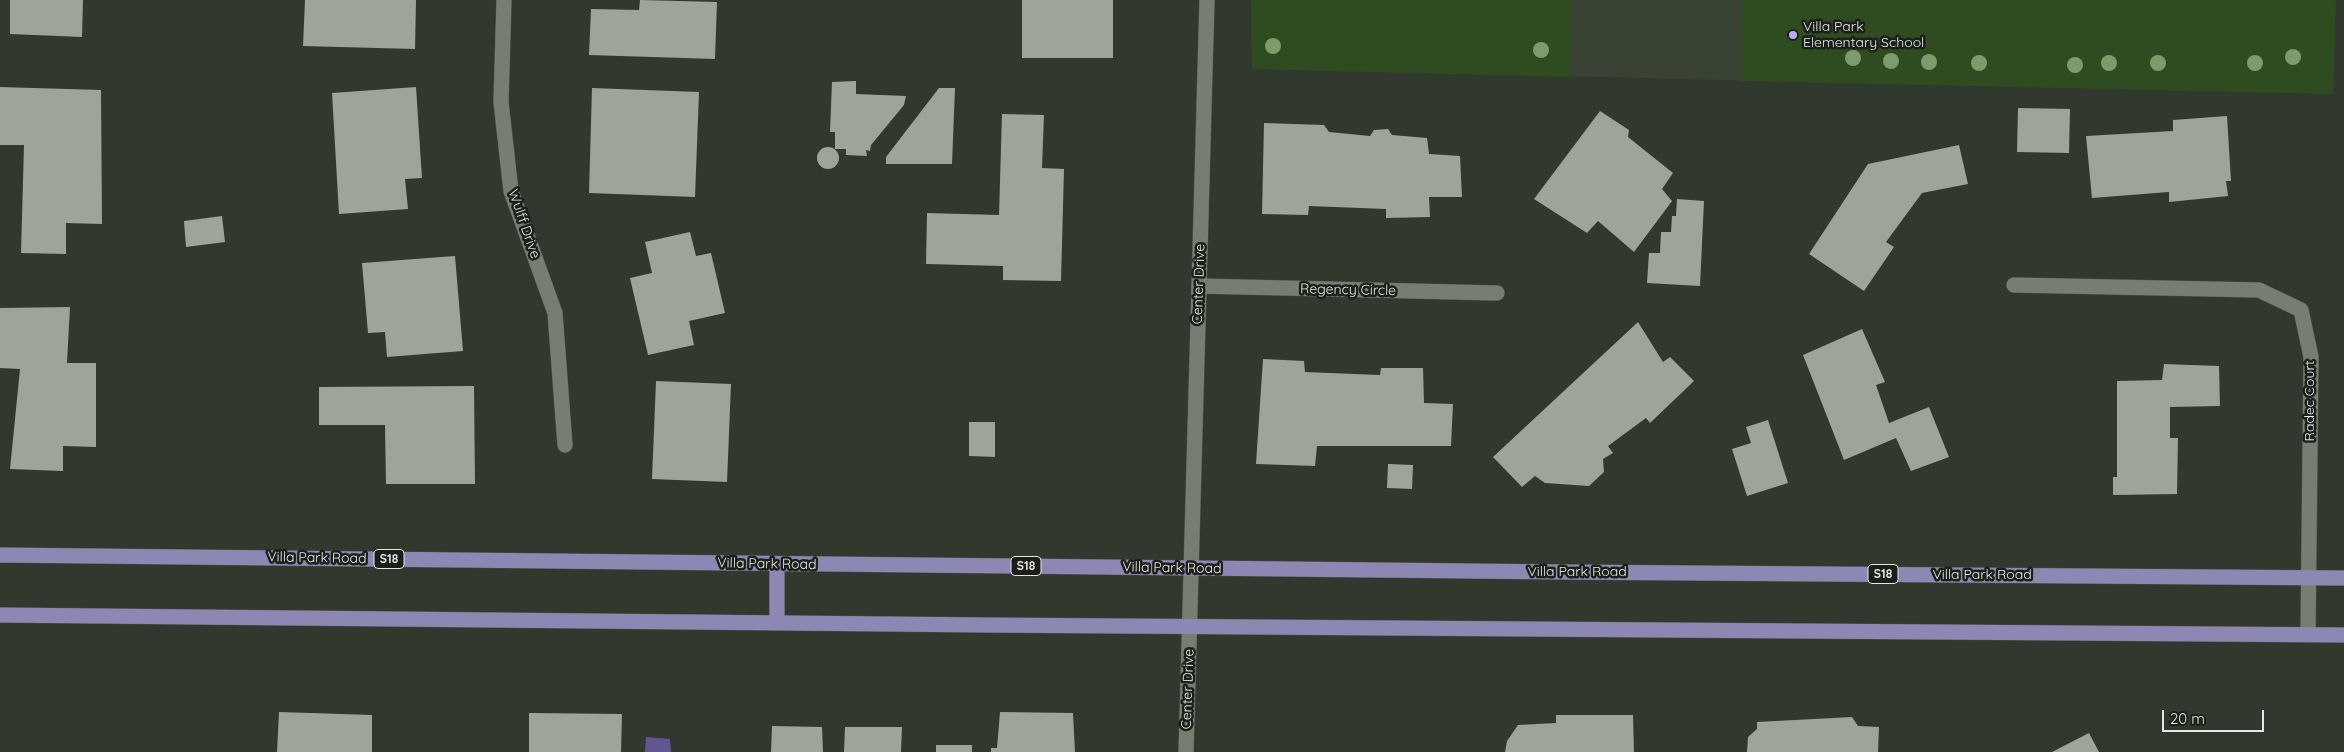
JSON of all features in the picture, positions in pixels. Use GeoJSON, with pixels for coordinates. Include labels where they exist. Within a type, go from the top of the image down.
{"type":"FeatureCollection","features":[{"type":"Feature","properties":{"kind":"main road","name":"Villa Park Road"},"geometry":{"type":"LineString","coordinates":[[0,555],[2344,578]]}},
{"type":"Feature","properties":{"kind":"main road"},"geometry":{"type":"LineString","coordinates":[[777,564],[777,623]]}},
{"type":"Feature","properties":{"kind":"main road"},"geometry":{"type":"LineString","coordinates":[[0,615],[2344,635]]}},
{"type":"Feature","properties":{"kind":"street","name":"Wulff Drive"},"geometry":{"type":"LineString","coordinates":[[504,0],[501,102],[511,191],[555,313],[565,445]]}},
{"type":"Feature","properties":{"kind":"street","name":"Center Drive"},"geometry":{"type":"LineString","coordinates":[[1186,752],[1207,0]]}},
{"type":"Feature","properties":{"kind":"street","name":"Radec Court"},"geometry":{"type":"LineString","coordinates":[[2014,285],[2259,290],[2301,310],[2311,358],[2308,634]]}},
{"type":"Feature","properties":{"kind":"street","name":"Regency Circle"},"geometry":{"type":"LineString","coordinates":[[1199,286],[1496,293]]}},
{"type":"Feature","properties":{"kind":"shaded area","name":"Villa Park Elementary School"},"geometry":{"type":"Polygon","coordinates":[[[1251,0],[2336,0],[2333,94],[1252,69],[1251,0]]]}},
{"type":"Feature","properties":{"kind":"shaded area"},"geometry":{"type":"Polygon","coordinates":[[[646,737],[670,739],[671,752],[645,752],[646,737]]]}},
{"type":"Feature","properties":{"kind":"green space"},"geometry":{"type":"Polygon","coordinates":[[[1251,0],[1571,0],[1569,77],[1252,69],[1251,0]]]}},
{"type":"Feature","properties":{"kind":"green space"},"geometry":{"type":"Polygon","coordinates":[[[1743,0],[2336,0],[2333,94],[1741,81],[1743,0]]]}},
{"type":"Feature","properties":{"kind":"building"},"geometry":{"type":"Polygon","coordinates":[[[10,0],[83,0],[82,37],[10,34],[10,0]]]}},
{"type":"Feature","properties":{"kind":"building"},"geometry":{"type":"Polygon","coordinates":[[[305,0],[416,0],[415,49],[303,46],[305,0]]]}},
{"type":"Feature","properties":{"kind":"building"},"geometry":{"type":"Polygon","coordinates":[[[640,0],[717,2],[715,59],[589,55],[591,9],[639,10],[640,0]]]}},
{"type":"Feature","properties":{"kind":"building"},"geometry":{"type":"Polygon","coordinates":[[[1022,0],[1113,0],[1113,58],[1022,58],[1022,0]]]}},
{"type":"Feature","properties":{"kind":"building"},"geometry":{"type":"Polygon","coordinates":[[[856,81],[856,94],[906,96],[904,105],[871,145],[870,151],[866,150],[867,156],[846,155],[846,149],[835,149],[835,132],[830,132],[832,82],[856,81]]]}},
{"type":"Feature","properties":{"kind":"building"},"geometry":{"type":"Polygon","coordinates":[[[0,87],[101,90],[102,224],[66,223],[66,254],[21,253],[24,145],[0,145],[0,87]]]}},
{"type":"Feature","properties":{"kind":"building"},"geometry":{"type":"Polygon","coordinates":[[[416,87],[422,178],[405,179],[408,209],[339,214],[332,93],[416,87]]]}},
{"type":"Feature","properties":{"kind":"building"},"geometry":{"type":"Polygon","coordinates":[[[592,88],[699,92],[695,197],[589,193],[592,88]]]}},
{"type":"Feature","properties":{"kind":"building"},"geometry":{"type":"Polygon","coordinates":[[[939,88],[955,88],[952,164],[886,164],[886,157],[939,88]]]}},
{"type":"Feature","properties":{"kind":"building"},"geometry":{"type":"Polygon","coordinates":[[[2018,108],[2070,109],[2069,153],[2017,152],[2018,108]]]}},
{"type":"Feature","properties":{"kind":"building"},"geometry":{"type":"Polygon","coordinates":[[[1600,111],[1629,130],[1628,137],[1673,173],[1662,189],[1672,201],[1634,252],[1598,221],[1587,233],[1534,199],[1600,111]]]}},
{"type":"Feature","properties":{"kind":"building"},"geometry":{"type":"Polygon","coordinates":[[[1002,114],[1044,115],[1042,168],[1064,169],[1061,281],[1003,280],[1003,266],[926,264],[927,213],[999,215],[1002,114]]]}},
{"type":"Feature","properties":{"kind":"building"},"geometry":{"type":"Polygon","coordinates":[[[2227,116],[2231,181],[2226,181],[2228,196],[2169,202],[2169,192],[2092,198],[2086,136],[2173,131],[2173,120],[2227,116]]]}},
{"type":"Feature","properties":{"kind":"building"},"geometry":{"type":"Polygon","coordinates":[[[1264,123],[1324,125],[1329,132],[1370,136],[1374,130],[1388,129],[1392,135],[1427,138],[1429,154],[1460,156],[1462,197],[1429,197],[1430,217],[1386,218],[1386,209],[1309,206],[1308,215],[1262,214],[1264,123]]]}},
{"type":"Feature","properties":{"kind":"building"},"geometry":{"type":"Polygon","coordinates":[[[1959,145],[1968,184],[1922,193],[1886,242],[1894,247],[1864,291],[1809,254],[1868,164],[1959,145]]]}},
{"type":"Feature","properties":{"kind":"building"},"geometry":{"type":"Polygon","coordinates":[[[828,147],[836,150],[839,158],[836,166],[828,169],[820,166],[817,158],[820,150],[828,147]]]}},
{"type":"Feature","properties":{"kind":"building"},"geometry":{"type":"Polygon","coordinates":[[[1677,199],[1704,201],[1700,286],[1647,283],[1649,253],[1660,253],[1661,232],[1671,232],[1672,216],[1676,216],[1677,199]]]}},
{"type":"Feature","properties":{"kind":"building"},"geometry":{"type":"Polygon","coordinates":[[[222,216],[225,242],[186,247],[184,221],[222,216]]]}},
{"type":"Feature","properties":{"kind":"building"},"geometry":{"type":"Polygon","coordinates":[[[690,232],[696,256],[711,253],[725,313],[689,321],[694,345],[648,355],[630,278],[652,273],[645,242],[690,232]]]}},
{"type":"Feature","properties":{"kind":"building"},"geometry":{"type":"Polygon","coordinates":[[[455,256],[463,351],[387,357],[385,332],[368,333],[362,263],[455,256]]]}},
{"type":"Feature","properties":{"kind":"building"},"geometry":{"type":"Polygon","coordinates":[[[70,307],[67,363],[96,363],[96,447],[63,446],[63,471],[10,469],[20,369],[0,368],[0,308],[70,307]]]}},
{"type":"Feature","properties":{"kind":"building"},"geometry":{"type":"Polygon","coordinates":[[[1638,322],[1663,362],[1670,357],[1694,381],[1650,423],[1646,418],[1608,446],[1613,453],[1603,459],[1604,472],[1589,486],[1545,483],[1535,476],[1522,487],[1493,457],[1638,322]]]}},
{"type":"Feature","properties":{"kind":"building"},"geometry":{"type":"Polygon","coordinates":[[[1862,329],[1885,382],[1876,385],[1889,423],[1929,407],[1949,457],[1911,471],[1896,438],[1844,460],[1803,355],[1862,329]]]}},
{"type":"Feature","properties":{"kind":"building"},"geometry":{"type":"Polygon","coordinates":[[[1263,359],[1304,361],[1305,372],[1380,375],[1381,368],[1423,368],[1424,403],[1453,404],[1451,446],[1317,446],[1315,466],[1256,464],[1263,359]]]}},
{"type":"Feature","properties":{"kind":"building"},"geometry":{"type":"Polygon","coordinates":[[[2164,364],[2219,366],[2220,406],[2170,407],[2170,438],[2178,438],[2177,494],[2113,495],[2113,477],[2117,477],[2117,381],[2162,380],[2164,364]]]}},
{"type":"Feature","properties":{"kind":"building"},"geometry":{"type":"Polygon","coordinates":[[[656,381],[731,384],[727,482],[652,479],[656,381]]]}},
{"type":"Feature","properties":{"kind":"building"},"geometry":{"type":"Polygon","coordinates":[[[474,386],[475,484],[386,484],[385,425],[319,425],[319,387],[474,386]]]}},
{"type":"Feature","properties":{"kind":"building"},"geometry":{"type":"Polygon","coordinates":[[[1768,420],[1788,483],[1747,496],[1732,449],[1751,443],[1746,427],[1768,420]]]}},
{"type":"Feature","properties":{"kind":"building"},"geometry":{"type":"Polygon","coordinates":[[[969,422],[995,422],[995,457],[969,456],[969,422]]]}},
{"type":"Feature","properties":{"kind":"building"},"geometry":{"type":"Polygon","coordinates":[[[1388,464],[1413,465],[1412,489],[1387,488],[1388,464]]]}},
{"type":"Feature","properties":{"kind":"building"},"geometry":{"type":"Polygon","coordinates":[[[279,712],[372,715],[372,752],[277,752],[279,712]]]}},
{"type":"Feature","properties":{"kind":"building"},"geometry":{"type":"Polygon","coordinates":[[[1000,712],[1073,713],[1075,752],[991,752],[991,748],[997,748],[1000,712]]]}},
{"type":"Feature","properties":{"kind":"building"},"geometry":{"type":"Polygon","coordinates":[[[529,713],[622,714],[621,752],[529,752],[529,713]]]}},
{"type":"Feature","properties":{"kind":"building"},"geometry":{"type":"Polygon","coordinates":[[[1556,715],[1633,715],[1634,752],[1505,752],[1507,741],[1518,725],[1556,723],[1556,715]]]}},
{"type":"Feature","properties":{"kind":"building"},"geometry":{"type":"Polygon","coordinates":[[[1852,717],[1858,726],[1879,727],[1878,752],[1747,752],[1748,737],[1757,729],[1757,722],[1852,717]]]}},
{"type":"Feature","properties":{"kind":"building"},"geometry":{"type":"Polygon","coordinates":[[[772,726],[822,727],[823,752],[771,752],[772,726]]]}},
{"type":"Feature","properties":{"kind":"building"},"geometry":{"type":"Polygon","coordinates":[[[845,727],[902,727],[901,752],[844,752],[845,727]]]}},
{"type":"Feature","properties":{"kind":"building"},"geometry":{"type":"Polygon","coordinates":[[[2089,733],[2099,752],[2052,752],[2089,733]]]}},
{"type":"Feature","properties":{"kind":"building"},"geometry":{"type":"Polygon","coordinates":[[[936,745],[972,745],[972,752],[936,752],[936,745]]]}},
{"type":"Feature","properties":{"kind":"place","name":"Villa Park Elementary School"},"geometry":{"type":"Point","coordinates":[1793,35]}}]}
